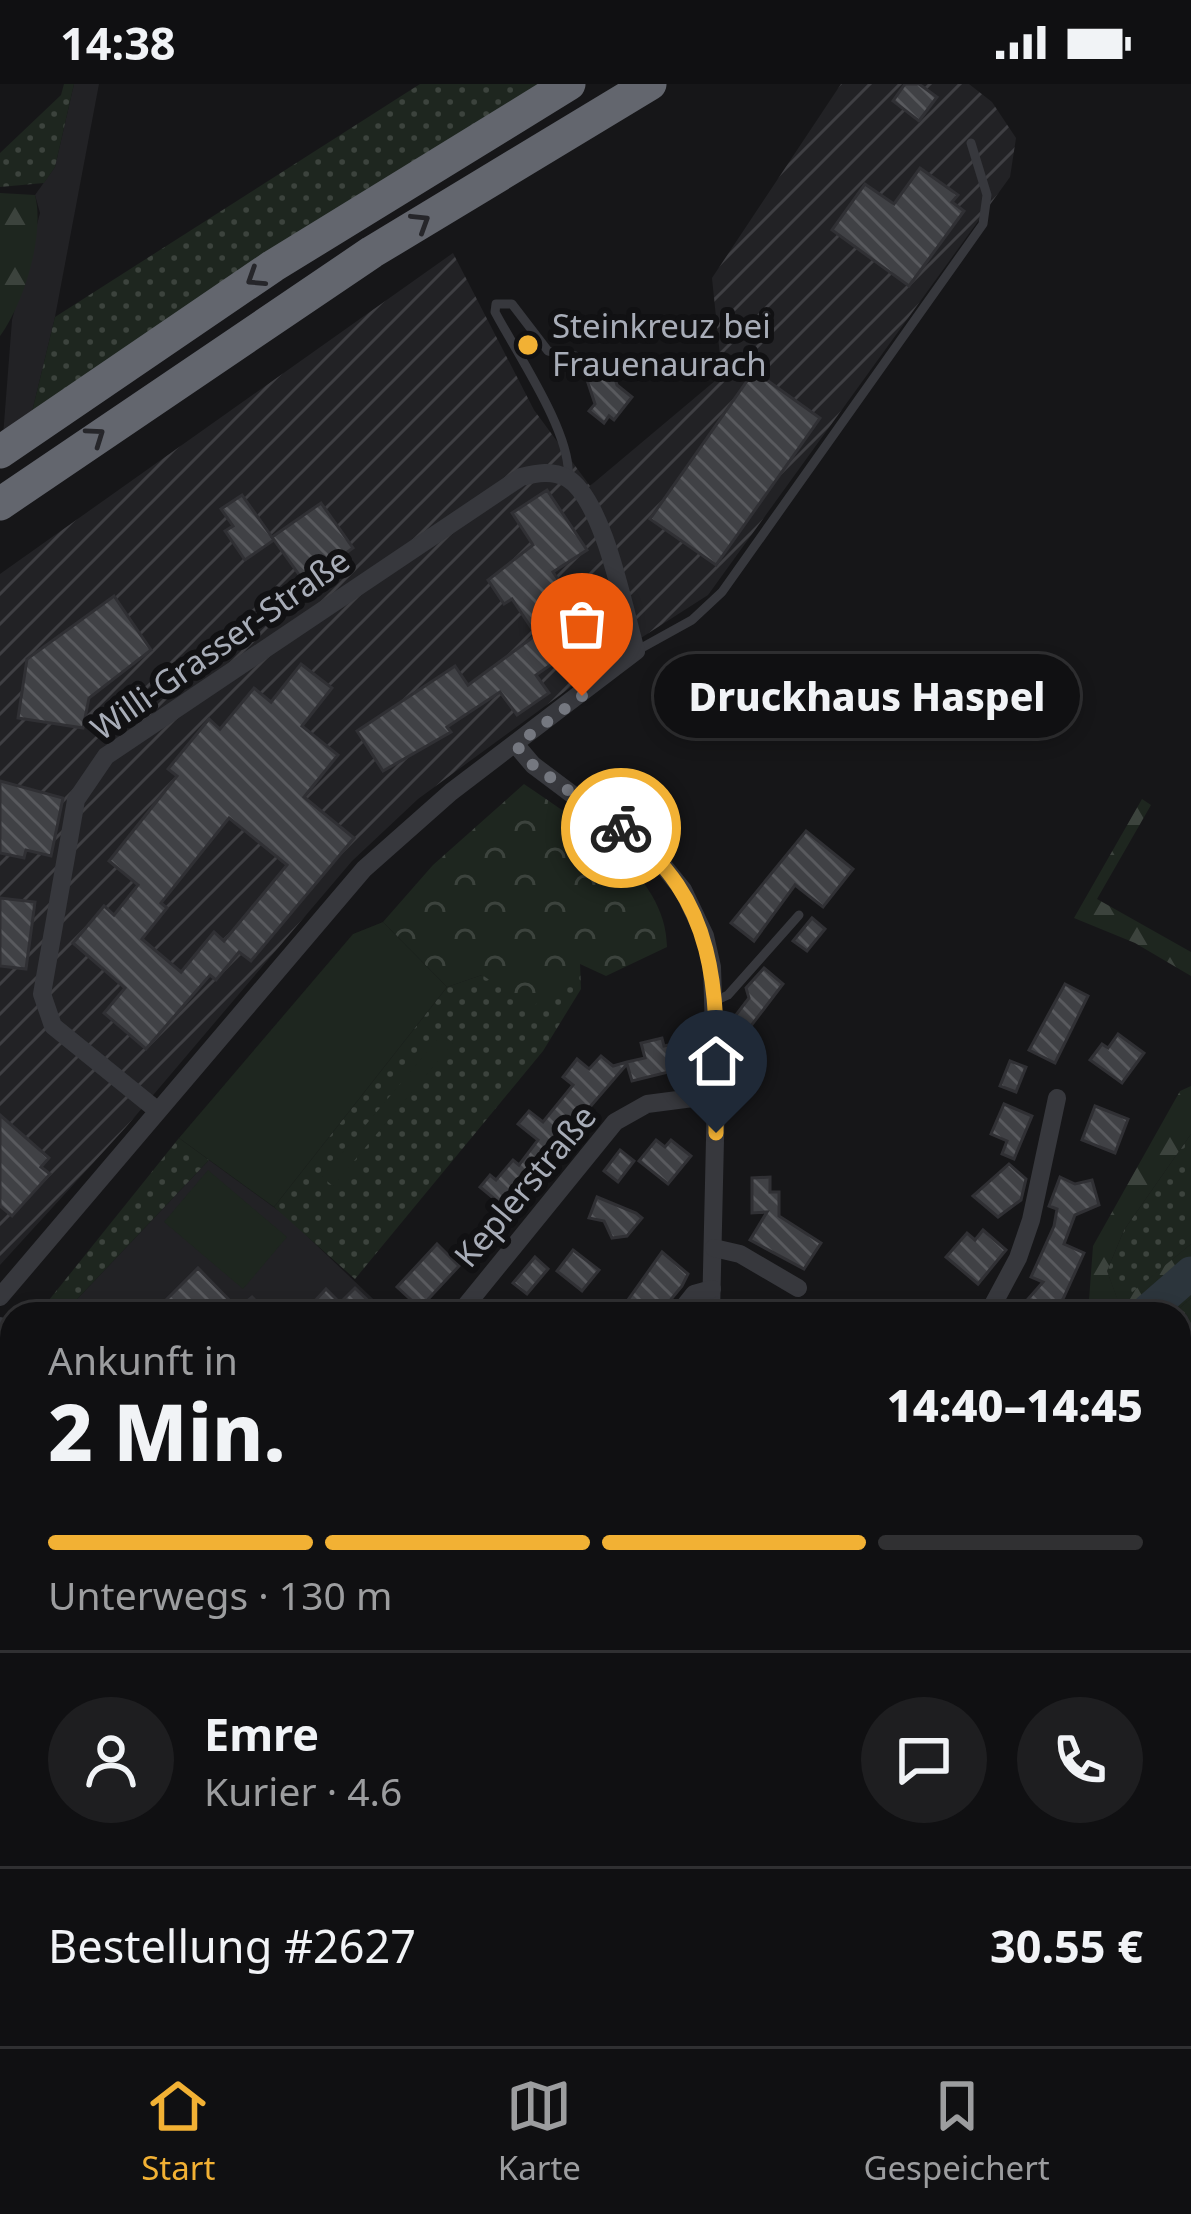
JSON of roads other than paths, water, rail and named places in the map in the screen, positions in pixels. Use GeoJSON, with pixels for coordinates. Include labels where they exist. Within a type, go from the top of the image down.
{"type":"FeatureCollection","features":[{"type":"Feature","properties":{"kind":"highway"},"geometry":{"type":"LineString","coordinates":[[0,452],[274,266],[569,84]]}},
{"type":"Feature","properties":{"kind":"highway"},"geometry":{"type":"LineString","coordinates":[[0,504],[352,265],[650,84]]}},
{"type":"Feature","properties":{"kind":"street","name":"Willi-Grasser-Straße"},"geometry":{"type":"LineString","coordinates":[[158,1112],[53,1026],[44,1011],[42,994],[76,800],[86,777],[106,756],[252,655],[521,477],[552,472],[568,478]]}},
{"type":"Feature","properties":{"kind":"street"},"geometry":{"type":"LineString","coordinates":[[0,1298],[364,869],[414,822],[636,651],[598,524],[568,478]]}},
{"type":"Feature","properties":{"kind":"street"},"geometry":{"type":"LineString","coordinates":[[516,745],[533,765],[641,843],[672,874],[705,936],[714,1001],[716,1095],[711,1302]]}},
{"type":"Feature","properties":{"kind":"street","name":"Keplerstraße"},"geometry":{"type":"LineString","coordinates":[[469,1302],[615,1122],[646,1104],[716,1095]]}},
{"type":"Feature","properties":{"kind":"street"},"geometry":{"type":"LineString","coordinates":[[994,1302],[1018,1258],[1031,1220],[1058,1098]]}},
{"type":"Feature","properties":{"kind":"street"},"geometry":{"type":"LineString","coordinates":[[714,1248],[740,1254],[798,1288]]}},
{"type":"Feature","properties":{"kind":"street"},"geometry":{"type":"LineString","coordinates":[[688,1302],[694,1294],[712,1289]]}},
{"type":"Feature","properties":{"kind":"lane"},"geometry":{"type":"LineString","coordinates":[[636,651],[692,620],[722,592],[983,224],[987,196],[971,143]]}},
{"type":"Feature","properties":{"kind":"lane"},"geometry":{"type":"LineString","coordinates":[[568,478],[569,464],[560,438],[495,312],[496,304],[512,304],[526,315],[548,351],[575,356],[586,365]]}},
{"type":"Feature","properties":{"kind":"lane"},"geometry":{"type":"LineString","coordinates":[[714,1001],[728,995],[799,915]]}},
{"type":"Feature","properties":{"kind":"waterway"},"geometry":{"type":"LineString","coordinates":[[1158,1302],[1191,1273]]}},
{"type":"Feature","properties":{"kind":"place","name":"Steinkreuz bei Frauenaurach"},"geometry":{"type":"Point","coordinates":[528,345]}},
{"type":"Feature","properties":{"kind":"place","name":"Druckhaus Haspel"},"geometry":{"type":"Point","coordinates":[582,696]}}]}
